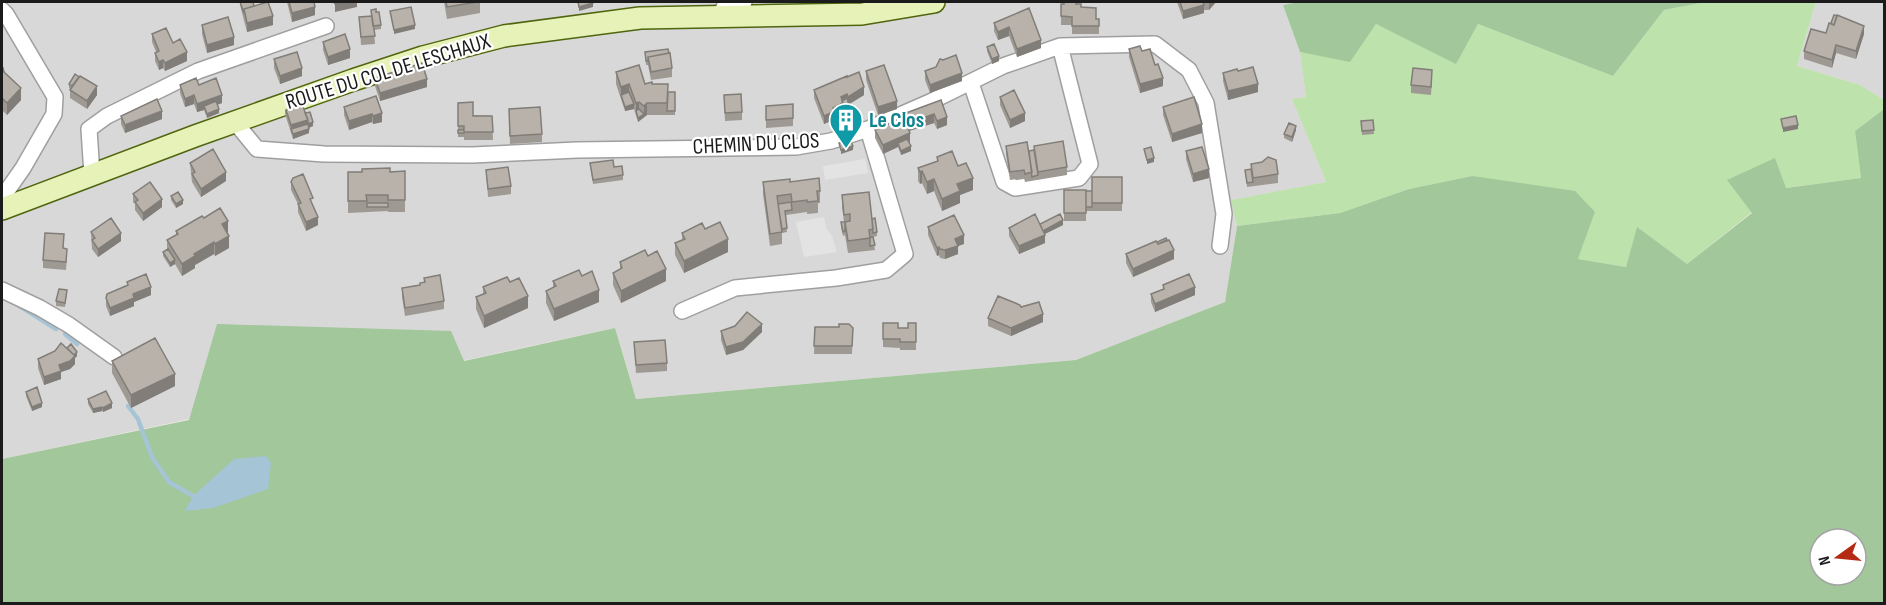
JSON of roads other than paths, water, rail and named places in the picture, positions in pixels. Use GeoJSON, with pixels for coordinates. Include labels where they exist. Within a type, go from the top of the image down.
{"type":"FeatureCollection","features":[{"type":"Feature","properties":{"kind":"main road","name":"ROUTE DU COL DE LESCHAUX"},"geometry":{"type":"LineString","coordinates":[[2,209],[235,122],[423,57],[504,36],[639,18],[862,14],[934,2]]}},
{"type":"Feature","properties":{"kind":"street"},"geometry":{"type":"LineString","coordinates":[[722,17],[724,7],[744,2]]}},
{"type":"Feature","properties":{"kind":"street"},"geometry":{"type":"LineString","coordinates":[[2,10],[55,98],[54,114],[23,168],[2,198]]}},
{"type":"Feature","properties":{"kind":"street"},"geometry":{"type":"LineString","coordinates":[[92,175],[89,129],[107,116],[198,71],[326,26]]}},
{"type":"Feature","properties":{"kind":"street","name":"CHEMIN DU CLOS"},"geometry":{"type":"LineString","coordinates":[[235,122],[257,149],[324,154],[472,155],[589,150],[796,147],[831,141],[868,129],[971,83],[1003,66],[1060,46],[1155,44],[1189,70],[1206,103],[1224,214],[1220,246]]}},
{"type":"Feature","properties":{"kind":"street"},"geometry":{"type":"LineString","coordinates":[[971,83],[988,141],[1004,183],[1015,188],[1080,178],[1090,164],[1060,46]]}},
{"type":"Feature","properties":{"kind":"street"},"geometry":{"type":"LineString","coordinates":[[682,311],[735,288],[836,278],[886,270],[905,254],[868,129]]}},
{"type":"Feature","properties":{"kind":"street"},"geometry":{"type":"LineString","coordinates":[[2,290],[40,308],[114,357]]}},
{"type":"Feature","properties":{"kind":"water"},"geometry":{"type":"Polygon","coordinates":[[[266,456],[271,463],[268,489],[213,508],[185,511],[193,496],[234,459],[266,456]]]}},
{"type":"Feature","properties":{"kind":"waterway"},"geometry":{"type":"LineString","coordinates":[[18,305],[56,329]]}},
{"type":"Feature","properties":{"kind":"waterway"},"geometry":{"type":"LineString","coordinates":[[65,334],[77,344]]}},
{"type":"Feature","properties":{"kind":"waterway"},"geometry":{"type":"LineString","coordinates":[[128,406],[138,419],[152,457],[169,482],[193,496]]}},
{"type":"Feature","properties":{"kind":"place","name":"Le Clos"},"geometry":{"type":"Point","coordinates":[846,149]}}]}
